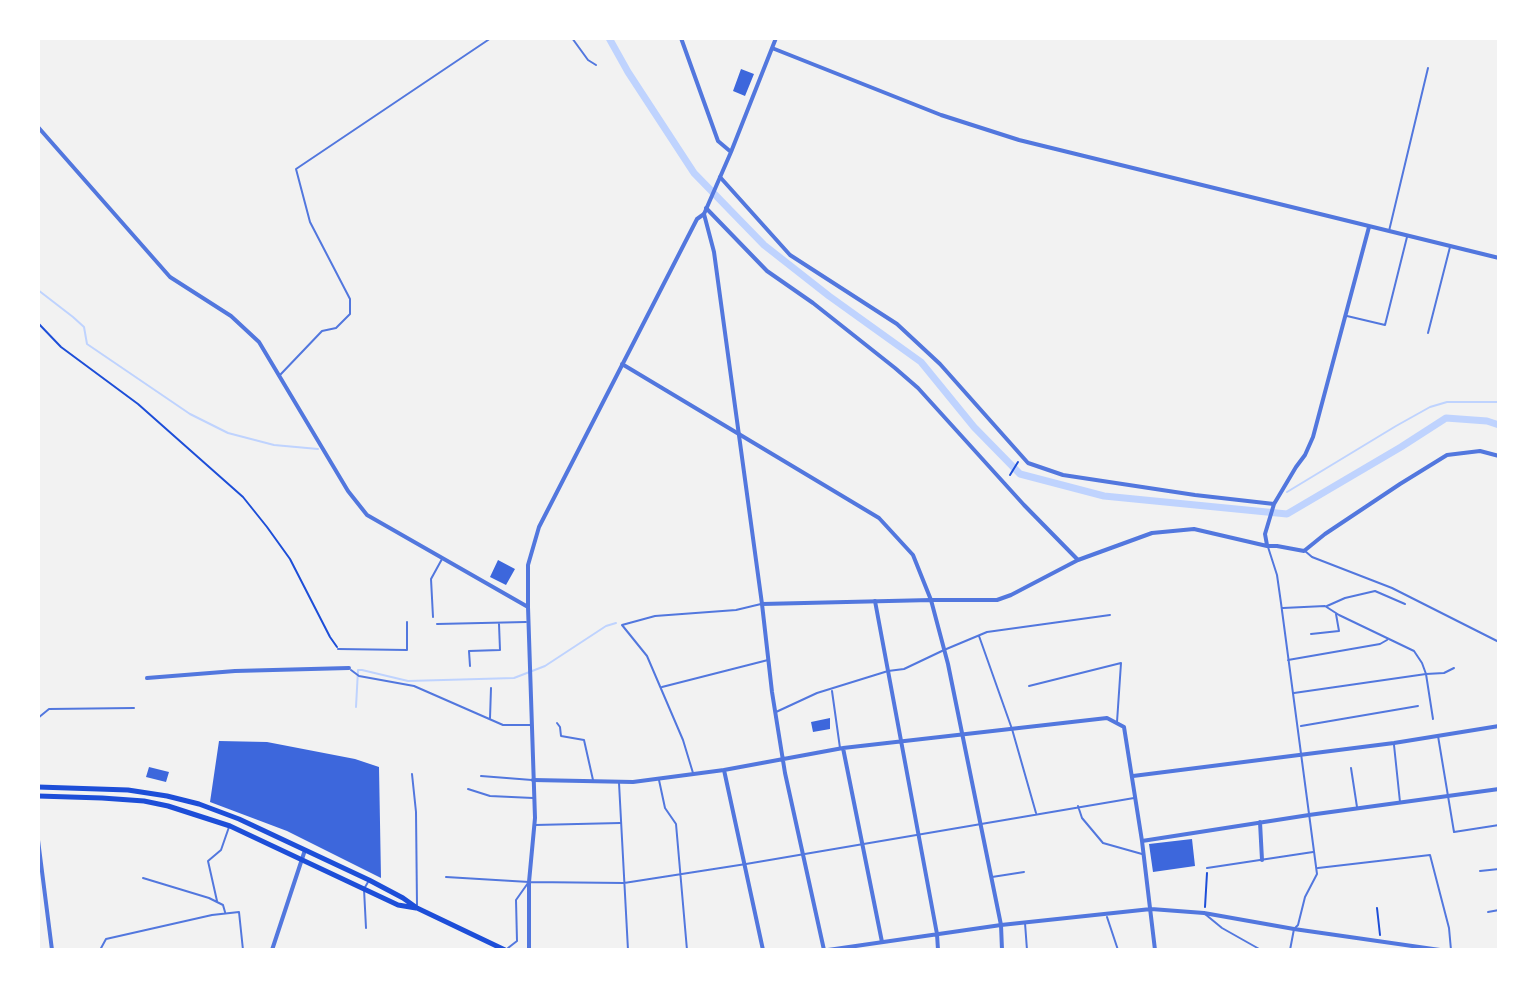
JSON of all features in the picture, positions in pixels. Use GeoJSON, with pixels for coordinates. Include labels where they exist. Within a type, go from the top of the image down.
{"type":"FeatureCollection","features":[{"type":"Feature","properties":{"kind":"main road"},"geometry":{"type":"LineString","coordinates":[[38,787],[128,790],[199,804],[305,849],[505,950]]}},
{"type":"Feature","properties":{"kind":"main road"},"geometry":{"type":"LineString","coordinates":[[102,789],[102,798]]}},
{"type":"Feature","properties":{"kind":"main road"},"geometry":{"type":"LineString","coordinates":[[38,796],[144,801],[168,806],[230,826],[398,905],[417,908]]}},
{"type":"Feature","properties":{"kind":"street"},"geometry":{"type":"LineString","coordinates":[[681,38],[718,141],[731,152]]}},
{"type":"Feature","properties":{"kind":"street"},"geometry":{"type":"LineString","coordinates":[[529,950],[529,882],[535,825],[528,565],[539,527],[697,219],[706,209],[776,38]]}},
{"type":"Feature","properties":{"kind":"street"},"geometry":{"type":"LineString","coordinates":[[772,48],[941,115],[1019,140],[1499,258]]}},
{"type":"Feature","properties":{"kind":"street"},"geometry":{"type":"LineString","coordinates":[[38,127],[170,277],[231,316],[259,342],[348,491],[367,515],[528,607]]}},
{"type":"Feature","properties":{"kind":"street"},"geometry":{"type":"LineString","coordinates":[[718,180],[790,255],[897,324],[940,364],[1028,463],[1063,475],[1274,504]]}},
{"type":"Feature","properties":{"kind":"street"},"geometry":{"type":"LineString","coordinates":[[706,209],[740,433],[782,758],[826,950],[1001,925],[1151,909],[1204,913],[1440,950]]}},
{"type":"Feature","properties":{"kind":"street"},"geometry":{"type":"LineString","coordinates":[[706,209],[767,271],[813,303],[918,388],[1078,560]]}},
{"type":"Feature","properties":{"kind":"street"},"geometry":{"type":"LineString","coordinates":[[1267,546],[1265,534],[1274,504],[1313,437],[1369,227]]}},
{"type":"Feature","properties":{"kind":"street"},"geometry":{"type":"LineString","coordinates":[[622,364],[879,518],[913,555],[931,600],[944,650],[1001,925],[1002,950]]}},
{"type":"Feature","properties":{"kind":"street"},"geometry":{"type":"LineString","coordinates":[[762,604],[997,600],[1078,560],[1152,533],[1194,529],[1304,551],[1325,534],[1447,455],[1480,451],[1499,456]]}},
{"type":"Feature","properties":{"kind":"street"},"geometry":{"type":"LineString","coordinates":[[875,601],[938,950]]}},
{"type":"Feature","properties":{"kind":"street"},"geometry":{"type":"LineString","coordinates":[[147,678],[235,671],[349,668]]}},
{"type":"Feature","properties":{"kind":"street"},"geometry":{"type":"LineString","coordinates":[[533,780],[619,782],[659,779],[842,748],[1107,718],[1124,727],[1155,950]]}},
{"type":"Feature","properties":{"kind":"street"},"geometry":{"type":"LineString","coordinates":[[1132,776],[1394,743],[1499,726]]}},
{"type":"Feature","properties":{"kind":"street"},"geometry":{"type":"LineString","coordinates":[[842,748],[882,943]]}},
{"type":"Feature","properties":{"kind":"street"},"geometry":{"type":"LineString","coordinates":[[724,770],[763,950]]}},
{"type":"Feature","properties":{"kind":"street"},"geometry":{"type":"LineString","coordinates":[[1142,841],[1499,789]]}},
{"type":"Feature","properties":{"kind":"street"},"geometry":{"type":"LineString","coordinates":[[1260,822],[1262,860]]}},
{"type":"Feature","properties":{"kind":"street"},"geometry":{"type":"LineString","coordinates":[[38,840],[52,950]]}},
{"type":"Feature","properties":{"kind":"street"},"geometry":{"type":"LineString","coordinates":[[272,950],[305,849]]}},
{"type":"Feature","properties":{"kind":"lane"},"geometry":{"type":"LineString","coordinates":[[280,376],[322,331],[336,328],[350,314],[350,299],[310,222],[296,169],[491,38]]}},
{"type":"Feature","properties":{"kind":"lane"},"geometry":{"type":"LineString","coordinates":[[572,38],[588,60],[596,65]]}},
{"type":"Feature","properties":{"kind":"lane"},"geometry":{"type":"LineString","coordinates":[[1389,232],[1428,68]]}},
{"type":"Feature","properties":{"kind":"lane"},"geometry":{"type":"LineString","coordinates":[[1345,315],[1385,325],[1407,236]]}},
{"type":"Feature","properties":{"kind":"lane"},"geometry":{"type":"LineString","coordinates":[[1428,333],[1451,246]]}},
{"type":"Feature","properties":{"kind":"lane"},"geometry":{"type":"LineString","coordinates":[[1267,546],[1277,575],[1317,868],[1294,929],[1290,950]]}},
{"type":"Feature","properties":{"kind":"lane"},"geometry":{"type":"LineString","coordinates":[[1304,551],[1312,557],[1392,588],[1499,642]]}},
{"type":"Feature","properties":{"kind":"lane"},"geometry":{"type":"LineString","coordinates":[[433,617],[431,579],[442,558]]}},
{"type":"Feature","properties":{"kind":"lane"},"geometry":{"type":"LineString","coordinates":[[1282,608],[1325,606],[1375,591],[1405,604]]}},
{"type":"Feature","properties":{"kind":"lane"},"geometry":{"type":"LineString","coordinates":[[694,774],[647,656],[622,625],[655,616],[736,610],[762,604]]}},
{"type":"Feature","properties":{"kind":"lane"},"geometry":{"type":"LineString","coordinates":[[1325,606],[1414,651],[1426,674],[1433,719]]}},
{"type":"Feature","properties":{"kind":"lane"},"geometry":{"type":"LineString","coordinates":[[1311,634],[1339,631],[1336,613]]}},
{"type":"Feature","properties":{"kind":"lane"},"geometry":{"type":"LineString","coordinates":[[775,712],[817,693],[904,669],[979,635],[1110,615]]}},
{"type":"Feature","properties":{"kind":"lane"},"geometry":{"type":"LineString","coordinates":[[437,624],[528,621]]}},
{"type":"Feature","properties":{"kind":"lane"},"geometry":{"type":"LineString","coordinates":[[338,649],[407,650],[407,622]]}},
{"type":"Feature","properties":{"kind":"lane"},"geometry":{"type":"LineString","coordinates":[[470,666],[469,651],[500,650],[499,622]]}},
{"type":"Feature","properties":{"kind":"lane"},"geometry":{"type":"LineString","coordinates":[[979,635],[1012,729],[1037,814]]}},
{"type":"Feature","properties":{"kind":"lane"},"geometry":{"type":"LineString","coordinates":[[1288,660],[1380,644],[1388,639]]}},
{"type":"Feature","properties":{"kind":"lane"},"geometry":{"type":"LineString","coordinates":[[660,687],[769,660]]}},
{"type":"Feature","properties":{"kind":"lane"},"geometry":{"type":"LineString","coordinates":[[1029,686],[1121,663],[1117,723]]}},
{"type":"Feature","properties":{"kind":"lane"},"geometry":{"type":"LineString","coordinates":[[349,668],[359,676],[414,686],[503,725],[531,725]]}},
{"type":"Feature","properties":{"kind":"lane"},"geometry":{"type":"LineString","coordinates":[[1294,693],[1444,673],[1454,668]]}},
{"type":"Feature","properties":{"kind":"lane"},"geometry":{"type":"LineString","coordinates":[[490,719],[491,688]]}},
{"type":"Feature","properties":{"kind":"lane"},"geometry":{"type":"LineString","coordinates":[[832,689],[842,748]]}},
{"type":"Feature","properties":{"kind":"lane"},"geometry":{"type":"LineString","coordinates":[[1299,726],[1418,706]]}},
{"type":"Feature","properties":{"kind":"lane"},"geometry":{"type":"LineString","coordinates":[[38,718],[49,709],[134,708]]}},
{"type":"Feature","properties":{"kind":"lane"},"geometry":{"type":"LineString","coordinates":[[557,723],[561,736],[584,740],[594,782]]}},
{"type":"Feature","properties":{"kind":"lane"},"geometry":{"type":"LineString","coordinates":[[1438,735],[1454,832],[1499,825]]}},
{"type":"Feature","properties":{"kind":"lane"},"geometry":{"type":"LineString","coordinates":[[1394,743],[1400,803]]}},
{"type":"Feature","properties":{"kind":"lane"},"geometry":{"type":"LineString","coordinates":[[1351,768],[1357,809]]}},
{"type":"Feature","properties":{"kind":"lane"},"geometry":{"type":"LineString","coordinates":[[412,774],[416,812],[417,908]]}},
{"type":"Feature","properties":{"kind":"lane"},"geometry":{"type":"LineString","coordinates":[[481,776],[533,780]]}},
{"type":"Feature","properties":{"kind":"lane"},"geometry":{"type":"LineString","coordinates":[[659,779],[665,808],[676,824],[687,950]]}},
{"type":"Feature","properties":{"kind":"lane"},"geometry":{"type":"LineString","coordinates":[[619,782],[628,950]]}},
{"type":"Feature","properties":{"kind":"lane"},"geometry":{"type":"LineString","coordinates":[[468,789],[490,796],[534,799]]}},
{"type":"Feature","properties":{"kind":"lane"},"geometry":{"type":"LineString","coordinates":[[446,877],[624,883],[1135,798]]}},
{"type":"Feature","properties":{"kind":"lane"},"geometry":{"type":"LineString","coordinates":[[1078,806],[1082,818],[1103,843],[1143,855]]}},
{"type":"Feature","properties":{"kind":"lane"},"geometry":{"type":"LineString","coordinates":[[535,825],[621,823]]}},
{"type":"Feature","properties":{"kind":"lane"},"geometry":{"type":"LineString","coordinates":[[217,902],[208,861],[221,850],[230,826]]}},
{"type":"Feature","properties":{"kind":"lane"},"geometry":{"type":"LineString","coordinates":[[1207,868],[1314,852]]}},
{"type":"Feature","properties":{"kind":"lane"},"geometry":{"type":"LineString","coordinates":[[1317,868],[1430,855],[1449,928],[1451,950]]}},
{"type":"Feature","properties":{"kind":"lane"},"geometry":{"type":"LineString","coordinates":[[1480,871],[1499,869]]}},
{"type":"Feature","properties":{"kind":"lane"},"geometry":{"type":"LineString","coordinates":[[991,877],[1024,872]]}},
{"type":"Feature","properties":{"kind":"lane"},"geometry":{"type":"LineString","coordinates":[[143,878],[209,898],[223,905],[225,913]]}},
{"type":"Feature","properties":{"kind":"lane"},"geometry":{"type":"LineString","coordinates":[[366,928],[364,889],[369,880]]}},
{"type":"Feature","properties":{"kind":"lane"},"geometry":{"type":"LineString","coordinates":[[505,950],[517,941],[516,900],[529,882]]}},
{"type":"Feature","properties":{"kind":"lane"},"geometry":{"type":"LineString","coordinates":[[1488,912],[1499,910]]}},
{"type":"Feature","properties":{"kind":"lane"},"geometry":{"type":"LineString","coordinates":[[100,950],[106,939],[239,912],[243,950]]}},
{"type":"Feature","properties":{"kind":"lane"},"geometry":{"type":"LineString","coordinates":[[1204,913],[1222,928],[1261,950]]}},
{"type":"Feature","properties":{"kind":"lane"},"geometry":{"type":"LineString","coordinates":[[1107,914],[1118,950]]}},
{"type":"Feature","properties":{"kind":"lane"},"geometry":{"type":"LineString","coordinates":[[1025,923],[1027,950]]}},
{"type":"Feature","properties":{"kind":"path"},"geometry":{"type":"LineString","coordinates":[[38,323],[61,347],[138,404],[243,497],[290,559],[338,649]]}},
{"type":"Feature","properties":{"kind":"path"},"geometry":{"type":"LineString","coordinates":[[1010,475],[1021,458]]}},
{"type":"Feature","properties":{"kind":"path"},"geometry":{"type":"LineString","coordinates":[[1204,913],[1207,868]]}},
{"type":"Feature","properties":{"kind":"path"},"geometry":{"type":"LineString","coordinates":[[1377,908],[1380,941]]}},
{"type":"Feature","properties":{"kind":"building"},"geometry":{"type":"Polygon","coordinates":[[[741,69],[754,74],[745,96],[733,91],[741,69]]]}},
{"type":"Feature","properties":{"kind":"building"},"geometry":{"type":"Polygon","coordinates":[[[498,560],[515,569],[506,585],[490,577],[498,560]]]}},
{"type":"Feature","properties":{"kind":"building"},"geometry":{"type":"Polygon","coordinates":[[[830,718],[830,729],[813,732],[811,722],[830,718]]]}},
{"type":"Feature","properties":{"kind":"building"},"geometry":{"type":"Polygon","coordinates":[[[219,741],[267,742],[355,759],[379,767],[381,878],[287,831],[210,802],[219,741]]]}},
{"type":"Feature","properties":{"kind":"building"},"geometry":{"type":"Polygon","coordinates":[[[149,767],[169,772],[166,782],[146,777],[149,767]]]}},
{"type":"Feature","properties":{"kind":"building"},"geometry":{"type":"Polygon","coordinates":[[[1192,839],[1195,866],[1153,872],[1149,844],[1192,839]]]}},
{"type":"Feature","properties":{"kind":"waterway"},"geometry":{"type":"LineString","coordinates":[[609,38],[694,173],[764,245],[921,362],[974,427],[1020,474],[1104,496],[1287,514],[1446,418],[1499,425]]}},
{"type":"Feature","properties":{"kind":"waterway"},"geometry":{"type":"LineString","coordinates":[[38,290],[84,327],[87,344],[190,414],[228,433],[274,445],[318,449]]}},
{"type":"Feature","properties":{"kind":"waterway"},"geometry":{"type":"LineString","coordinates":[[1287,492],[1430,407],[1447,402],[1499,402]]}},
{"type":"Feature","properties":{"kind":"waterway"},"geometry":{"type":"LineString","coordinates":[[356,707],[358,670],[408,681],[514,678],[545,666],[606,626],[616,623]]}}]}
